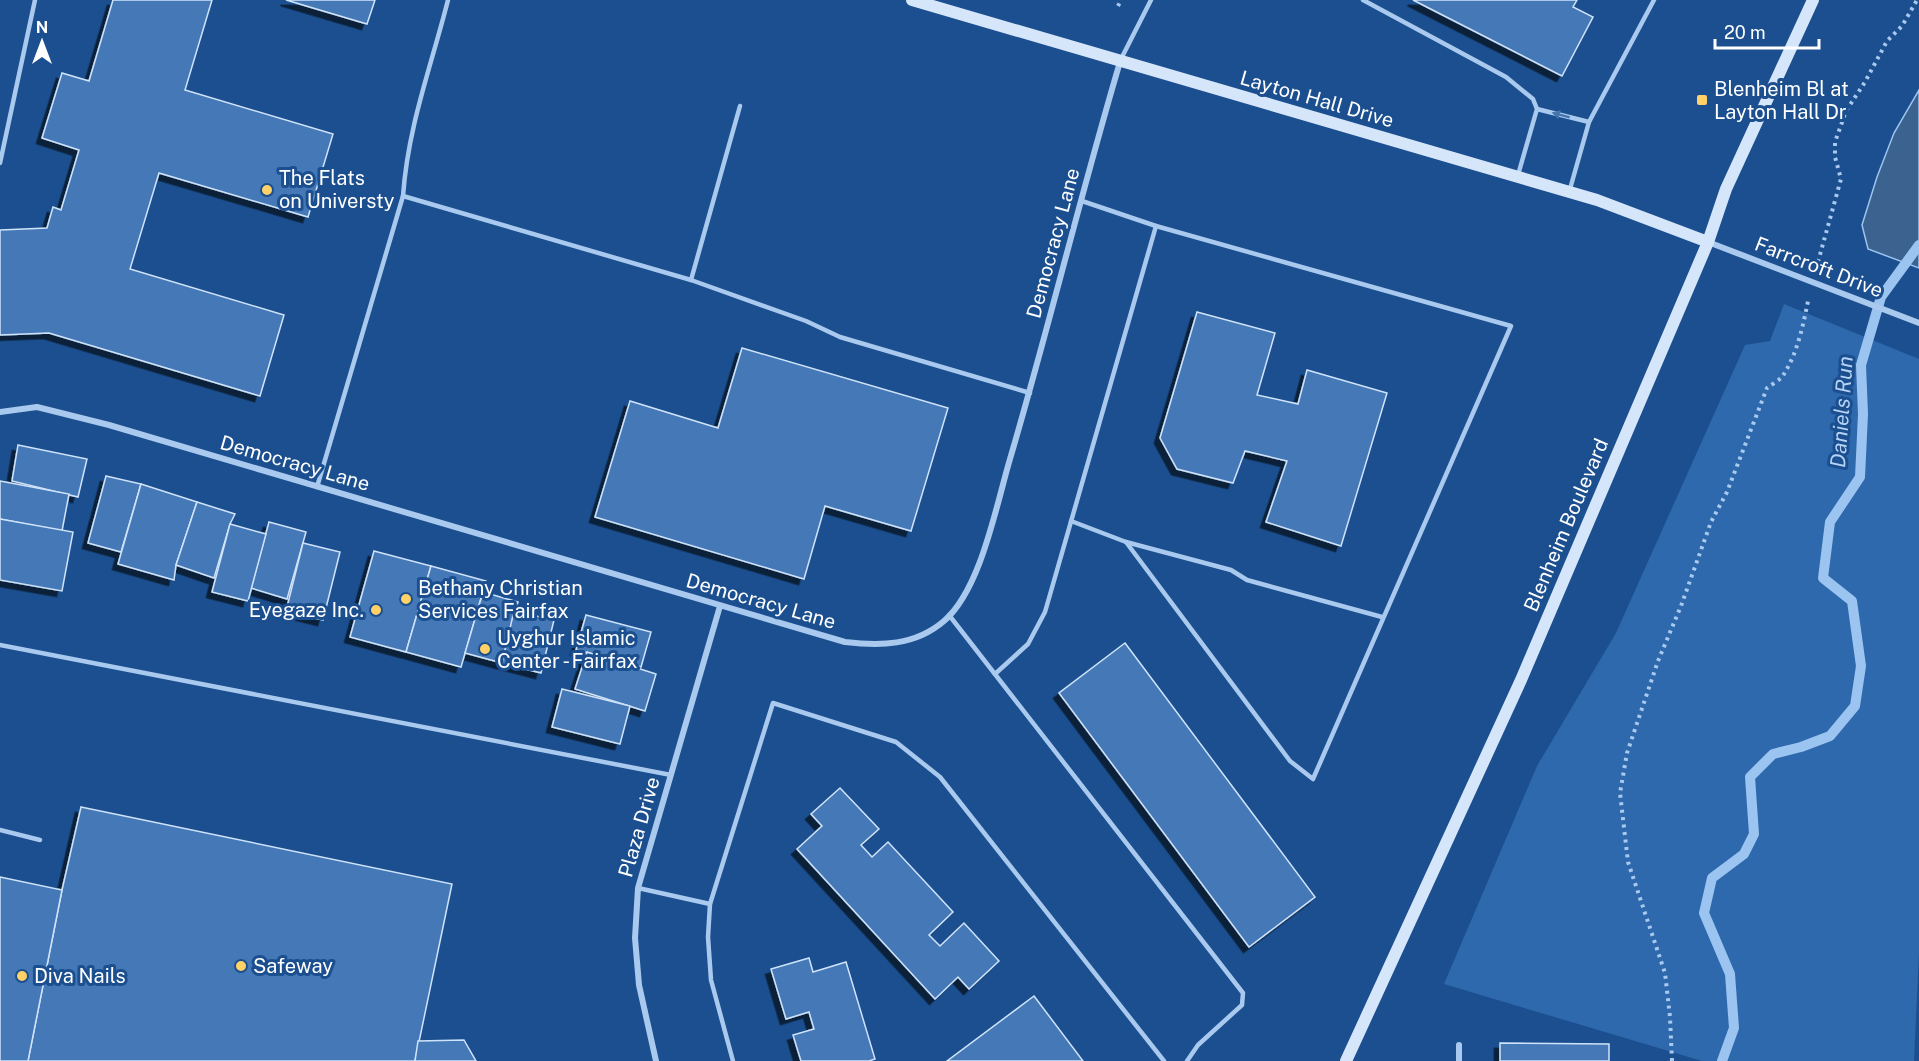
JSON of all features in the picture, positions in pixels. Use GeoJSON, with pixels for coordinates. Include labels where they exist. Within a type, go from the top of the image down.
{"type":"FeatureCollection","features":[{"type":"Feature","properties":{"kind":"main road","name":"Layton Hall Drive"},"geometry":{"type":"LineString","coordinates":[[912,0],[1597,200],[1708,242]]}},
{"type":"Feature","properties":{"kind":"main road","name":"Blenheim Boulevard"},"geometry":{"type":"LineString","coordinates":[[1346,1061],[1521,680],[1708,242],[1726,189],[1813,0]]}},
{"type":"Feature","properties":{"kind":"street","name":"Democracy Lane"},"geometry":{"type":"LineString","coordinates":[[0,412],[37,406],[109,425],[845,642],[875,646],[892,644],[924,634],[949,615],[963,598],[978,569],[1030,393],[1120,62]]}},
{"type":"Feature","properties":{"kind":"street","name":"Farrcroft Drive"},"geometry":{"type":"LineString","coordinates":[[1708,242],[1919,323]]}},
{"type":"Feature","properties":{"kind":"street","name":"Plaza Drive"},"geometry":{"type":"LineString","coordinates":[[656,1061],[639,985],[635,938],[638,888],[720,606]]}},
{"type":"Feature","properties":{"kind":"street"},"geometry":{"type":"LineString","coordinates":[[1459,1045],[1459,1061]]}},
{"type":"Feature","properties":{"kind":"lane"},"geometry":{"type":"LineString","coordinates":[[0,162],[35,0]]}},
{"type":"Feature","properties":{"kind":"lane"},"geometry":{"type":"LineString","coordinates":[[317,487],[403,196],[405,167],[416,111],[448,0]]}},
{"type":"Feature","properties":{"kind":"lane"},"geometry":{"type":"LineString","coordinates":[[1120,62],[1151,0]]}},
{"type":"Feature","properties":{"kind":"lane"},"geometry":{"type":"LineString","coordinates":[[1363,0],[1506,76],[1533,99],[1537,109],[1517,177]]}},
{"type":"Feature","properties":{"kind":"lane"},"geometry":{"type":"LineString","coordinates":[[1569,192],[1588,122],[1654,0]]}},
{"type":"Feature","properties":{"kind":"lane"},"geometry":{"type":"LineString","coordinates":[[691,280],[740,106]]}},
{"type":"Feature","properties":{"kind":"lane"},"geometry":{"type":"LineString","coordinates":[[1537,109],[1588,122]]}},
{"type":"Feature","properties":{"kind":"lane"},"geometry":{"type":"LineString","coordinates":[[403,196],[691,280],[806,321],[840,337],[1030,393]]}},
{"type":"Feature","properties":{"kind":"lane"},"geometry":{"type":"LineString","coordinates":[[1082,201],[1156,226],[1511,326],[1312,780],[1290,761],[1126,542]]}},
{"type":"Feature","properties":{"kind":"lane"},"geometry":{"type":"LineString","coordinates":[[994,674],[1028,644],[1045,612],[1156,226]]}},
{"type":"Feature","properties":{"kind":"lane"},"geometry":{"type":"LineString","coordinates":[[1071,521],[1126,542],[1231,570],[1247,580],[1382,617]]}},
{"type":"Feature","properties":{"kind":"lane"},"geometry":{"type":"LineString","coordinates":[[949,615],[1243,993],[1242,1005],[1198,1045],[1187,1061]]}},
{"type":"Feature","properties":{"kind":"lane"},"geometry":{"type":"LineString","coordinates":[[0,645],[671,776]]}},
{"type":"Feature","properties":{"kind":"lane"},"geometry":{"type":"LineString","coordinates":[[733,1061],[711,980],[708,937],[710,904],[773,703],[896,742],[940,777],[1164,1061]]}},
{"type":"Feature","properties":{"kind":"lane"},"geometry":{"type":"LineString","coordinates":[[0,830],[40,840]]}},
{"type":"Feature","properties":{"kind":"lane"},"geometry":{"type":"LineString","coordinates":[[638,888],[710,904]]}},
{"type":"Feature","properties":{"kind":"path"},"geometry":{"type":"LineString","coordinates":[[1118,6],[1121,0]]}},
{"type":"Feature","properties":{"kind":"path"},"geometry":{"type":"LineString","coordinates":[[1672,1061],[1665,973],[1628,862],[1620,793],[1628,753],[1658,661],[1681,606],[1711,522],[1727,492],[1767,388],[1781,378],[1802,332],[1811,281],[1841,179],[1835,157],[1835,142],[1846,111],[1887,41],[1902,26],[1917,0]]}},
{"type":"Feature","properties":{"kind":"shaded area"},"geometry":{"type":"Polygon","coordinates":[[[1919,90],[1919,268],[1868,249],[1862,225],[1894,133],[1919,90]]]}},
{"type":"Feature","properties":{"kind":"shaded area"},"geometry":{"type":"Polygon","coordinates":[[[1784,304],[1919,359],[1919,952],[1914,1061],[1702,1061],[1444,984],[1537,766],[1616,633],[1745,345],[1770,341],[1784,304]]]}},
{"type":"Feature","properties":{"kind":"building","name":"The Flats on Universty"},"geometry":{"type":"Polygon","coordinates":[[[113,0],[212,0],[185,90],[333,134],[308,217],[159,173],[130,269],[284,315],[260,396],[49,333],[0,335],[0,230],[47,228],[53,207],[61,210],[79,150],[42,138],[62,73],[89,81],[113,0]]]}},
{"type":"Feature","properties":{"kind":"building"},"geometry":{"type":"Polygon","coordinates":[[[286,0],[375,0],[367,24],[286,0]]]}},
{"type":"Feature","properties":{"kind":"building"},"geometry":{"type":"Polygon","coordinates":[[[1413,0],[1577,0],[1573,7],[1593,17],[1562,76],[1413,0]]]}},
{"type":"Feature","properties":{"kind":"building"},"geometry":{"type":"Polygon","coordinates":[[[1197,312],[1275,333],[1257,395],[1298,404],[1307,370],[1387,393],[1341,546],[1266,522],[1287,461],[1245,451],[1233,483],[1177,469],[1160,438],[1197,312]]]}},
{"type":"Feature","properties":{"kind":"building"},"geometry":{"type":"Polygon","coordinates":[[[742,348],[948,408],[911,531],[825,506],[804,579],[595,517],[630,401],[718,428],[742,348]]]}},
{"type":"Feature","properties":{"kind":"building"},"geometry":{"type":"Polygon","coordinates":[[[18,445],[87,459],[78,497],[12,481],[18,445]]]}},
{"type":"Feature","properties":{"kind":"building"},"geometry":{"type":"Polygon","coordinates":[[[106,476],[141,484],[121,552],[88,543],[106,476]]]}},
{"type":"Feature","properties":{"kind":"building"},"geometry":{"type":"Polygon","coordinates":[[[0,481],[69,494],[62,531],[0,519],[0,481]]]}},
{"type":"Feature","properties":{"kind":"building"},"geometry":{"type":"Polygon","coordinates":[[[141,484],[197,502],[176,565],[174,580],[118,564],[141,484]]]}},
{"type":"Feature","properties":{"kind":"building"},"geometry":{"type":"Polygon","coordinates":[[[197,502],[235,514],[214,578],[176,565],[197,502]]]}},
{"type":"Feature","properties":{"kind":"building"},"geometry":{"type":"Polygon","coordinates":[[[0,519],[73,532],[62,591],[0,580],[0,519]]]}},
{"type":"Feature","properties":{"kind":"building"},"geometry":{"type":"Polygon","coordinates":[[[269,522],[306,532],[287,599],[251,588],[269,522]]]}},
{"type":"Feature","properties":{"kind":"building"},"geometry":{"type":"Polygon","coordinates":[[[230,524],[266,534],[248,601],[212,592],[230,524]]]}},
{"type":"Feature","properties":{"kind":"building"},"geometry":{"type":"Polygon","coordinates":[[[303,543],[340,552],[323,620],[286,611],[303,543]]]}},
{"type":"Feature","properties":{"kind":"building"},"geometry":{"type":"Polygon","coordinates":[[[374,551],[431,566],[406,652],[350,637],[374,551]]]}},
{"type":"Feature","properties":{"kind":"building"},"geometry":{"type":"Polygon","coordinates":[[[431,566],[486,581],[461,667],[406,652],[431,566]]]}},
{"type":"Feature","properties":{"kind":"building"},"geometry":{"type":"Polygon","coordinates":[[[483,592],[518,602],[502,663],[465,653],[483,592]]]}},
{"type":"Feature","properties":{"kind":"building"},"geometry":{"type":"Polygon","coordinates":[[[514,611],[554,620],[541,673],[502,663],[514,611]]]}},
{"type":"Feature","properties":{"kind":"building"},"geometry":{"type":"Polygon","coordinates":[[[586,615],[651,632],[641,667],[576,650],[586,615]]]}},
{"type":"Feature","properties":{"kind":"building"},"geometry":{"type":"Polygon","coordinates":[[[1125,643],[1315,897],[1249,947],[1059,693],[1125,643]]]}},
{"type":"Feature","properties":{"kind":"building"},"geometry":{"type":"Polygon","coordinates":[[[587,652],[656,674],[645,711],[575,689],[587,652]]]}},
{"type":"Feature","properties":{"kind":"building"},"geometry":{"type":"Polygon","coordinates":[[[562,689],[630,706],[620,744],[552,727],[562,689]]]}},
{"type":"Feature","properties":{"kind":"building"},"geometry":{"type":"Polygon","coordinates":[[[840,788],[879,829],[861,845],[872,857],[888,842],[953,912],[929,935],[940,946],[964,923],[999,961],[969,989],[958,977],[935,999],[797,849],[822,826],[811,814],[840,788]]]}},
{"type":"Feature","properties":{"kind":"building","name":"Safeway"},"geometry":{"type":"Polygon","coordinates":[[[81,807],[452,884],[415,1061],[28,1061],[81,807]]]}},
{"type":"Feature","properties":{"kind":"building","name":"Diva Nails"},"geometry":{"type":"Polygon","coordinates":[[[0,877],[62,890],[28,1061],[0,1061],[0,877]]]}},
{"type":"Feature","properties":{"kind":"building"},"geometry":{"type":"Polygon","coordinates":[[[809,958],[813,972],[846,962],[875,1059],[869,1061],[801,1061],[793,1035],[814,1029],[809,1012],[786,1019],[771,969],[809,958]]]}},
{"type":"Feature","properties":{"kind":"building"},"geometry":{"type":"Polygon","coordinates":[[[1034,996],[1083,1061],[947,1061],[1034,996]]]}},
{"type":"Feature","properties":{"kind":"building"},"geometry":{"type":"Polygon","coordinates":[[[464,1040],[476,1061],[415,1061],[418,1041],[464,1040]]]}},
{"type":"Feature","properties":{"kind":"building"},"geometry":{"type":"Polygon","coordinates":[[[1500,1043],[1609,1044],[1609,1061],[1500,1061],[1500,1043]]]}},
{"type":"Feature","properties":{"kind":"waterway","name":"Daniels Run"},"geometry":{"type":"LineString","coordinates":[[1722,1061],[1734,1028],[1730,974],[1704,913],[1712,878],[1744,854],[1754,834],[1750,777],[1773,754],[1830,736],[1855,706],[1861,666],[1852,601],[1823,578],[1830,522],[1860,477],[1863,414],[1861,365],[1881,297],[1919,245]]}},
{"type":"Feature","properties":{"kind":"place","name":"Blenheim Bl at Layton Hall Dr"},"geometry":{"type":"Point","coordinates":[1702,100]}},
{"type":"Feature","properties":{"kind":"place","name":"The Flats on Universty"},"geometry":{"type":"Point","coordinates":[267,190]}},
{"type":"Feature","properties":{"kind":"place","name":"Bethany Christian Services Fairfax"},"geometry":{"type":"Point","coordinates":[406,599]}},
{"type":"Feature","properties":{"kind":"place","name":"Eyegaze Inc."},"geometry":{"type":"Point","coordinates":[376,610]}},
{"type":"Feature","properties":{"kind":"place","name":"Uyghur Islamic Center - Fairfax"},"geometry":{"type":"Point","coordinates":[485,649]}},
{"type":"Feature","properties":{"kind":"place","name":"Safeway"},"geometry":{"type":"Point","coordinates":[241,966]}},
{"type":"Feature","properties":{"kind":"place","name":"Diva Nails"},"geometry":{"type":"Point","coordinates":[22,976]}}]}
